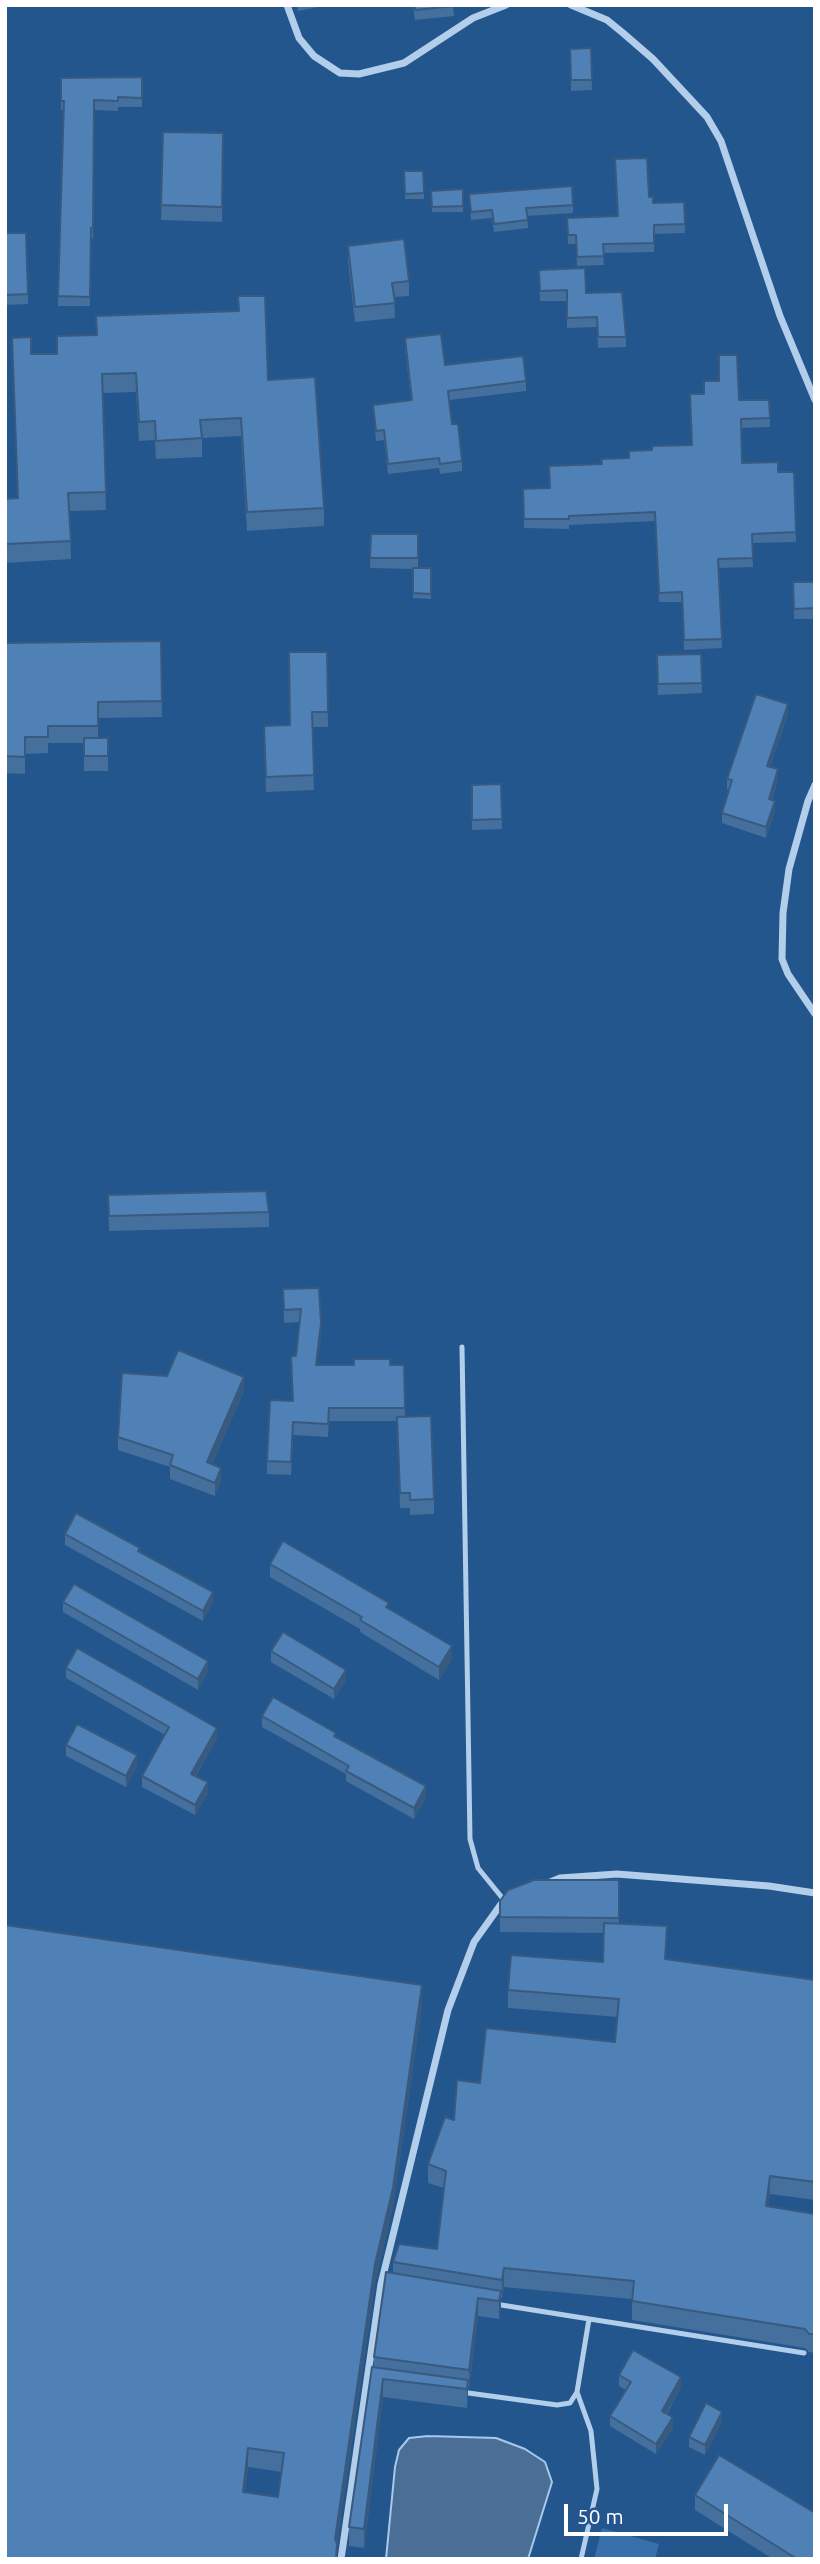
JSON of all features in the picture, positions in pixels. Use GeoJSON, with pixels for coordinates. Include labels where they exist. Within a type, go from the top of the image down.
{"type":"FeatureCollection","features":[{"type":"Feature","properties":{"kind":"street"},"geometry":{"type":"LineString","coordinates":[[287,5],[299,38],[314,55],[340,73],[359,74],[404,63],[473,18],[506,5]]}},
{"type":"Feature","properties":{"kind":"street"},"geometry":{"type":"LineString","coordinates":[[571,5],[607,20],[624,33],[653,59],[707,117],[721,141],[780,316],[815,400]]}},
{"type":"Feature","properties":{"kind":"street"},"geometry":{"type":"LineString","coordinates":[[815,785],[789,869],[783,913],[782,958],[788,974],[815,1014]]}},
{"type":"Feature","properties":{"kind":"street"},"geometry":{"type":"LineString","coordinates":[[538,1887],[560,1878],[617,1874],[769,1886],[815,1893]]}},
{"type":"Feature","properties":{"kind":"street"},"geometry":{"type":"LineString","coordinates":[[341,2559],[381,2284],[448,2010],[474,1942],[504,1900],[515,1896]]}},
{"type":"Feature","properties":{"kind":"lane"},"geometry":{"type":"LineString","coordinates":[[462,1347],[470,1839],[478,1868],[504,1900]]}},
{"type":"Feature","properties":{"kind":"lane"},"geometry":{"type":"LineString","coordinates":[[381,2284],[394,2287]]}},
{"type":"Feature","properties":{"kind":"lane"},"geometry":{"type":"LineString","coordinates":[[485,2302],[804,2353]]}},
{"type":"Feature","properties":{"kind":"lane"},"geometry":{"type":"LineString","coordinates":[[449,2390],[557,2405],[570,2403],[577,2392],[589,2319]]}},
{"type":"Feature","properties":{"kind":"lane"},"geometry":{"type":"LineString","coordinates":[[368,2379],[381,2381]]}},
{"type":"Feature","properties":{"kind":"lane"},"geometry":{"type":"LineString","coordinates":[[577,2392],[590,2431],[597,2490],[582,2559]]}},
{"type":"Feature","properties":{"kind":"shaded area"},"geometry":{"type":"Polygon","coordinates":[[[409,2438],[496,2438],[525,2449],[545,2462],[552,2482],[528,2559],[386,2559],[399,2450],[409,2438]]]}},
{"type":"Feature","properties":{"kind":"shaded area"},"geometry":{"type":"Polygon","coordinates":[[[602,2528],[659,2544],[655,2559],[594,2559],[602,2528]]]}},
{"type":"Feature","properties":{"kind":"building"},"geometry":{"type":"Polygon","coordinates":[[[415,5],[453,5],[454,6],[415,10],[415,5]]]}},
{"type":"Feature","properties":{"kind":"building"},"geometry":{"type":"Polygon","coordinates":[[[591,48],[592,80],[571,80],[570,49],[591,48]]]}},
{"type":"Feature","properties":{"kind":"building"},"geometry":{"type":"Polygon","coordinates":[[[142,77],[142,98],[94,100],[90,297],[58,296],[64,101],[61,101],[61,78],[142,77]]]}},
{"type":"Feature","properties":{"kind":"building"},"geometry":{"type":"Polygon","coordinates":[[[163,132],[223,133],[222,207],[161,205],[163,132]]]}},
{"type":"Feature","properties":{"kind":"building"},"geometry":{"type":"Polygon","coordinates":[[[647,158],[649,197],[653,197],[653,203],[684,202],[685,224],[654,225],[654,243],[603,244],[604,256],[577,257],[576,235],[568,235],[567,218],[618,216],[615,159],[647,158]]]}},
{"type":"Feature","properties":{"kind":"building"},"geometry":{"type":"Polygon","coordinates":[[[404,171],[423,171],[424,193],[405,194],[404,171]]]}},
{"type":"Feature","properties":{"kind":"building"},"geometry":{"type":"Polygon","coordinates":[[[572,186],[573,205],[526,208],[528,220],[494,224],[492,210],[471,212],[469,194],[572,186]]]}},
{"type":"Feature","properties":{"kind":"building"},"geometry":{"type":"Polygon","coordinates":[[[463,189],[463,206],[432,207],[431,191],[463,189]]]}},
{"type":"Feature","properties":{"kind":"building"},"geometry":{"type":"Polygon","coordinates":[[[5,233],[26,233],[28,294],[5,295],[5,233]]]}},
{"type":"Feature","properties":{"kind":"building"},"geometry":{"type":"Polygon","coordinates":[[[404,239],[409,281],[392,283],[395,303],[355,307],[348,246],[404,239]]]}},
{"type":"Feature","properties":{"kind":"building"},"geometry":{"type":"Polygon","coordinates":[[[585,268],[586,293],[622,292],[626,337],[598,337],[597,317],[567,318],[567,290],[540,291],[539,270],[585,268]]]}},
{"type":"Feature","properties":{"kind":"building"},"geometry":{"type":"Polygon","coordinates":[[[238,296],[265,296],[268,380],[315,377],[324,508],[247,512],[241,418],[200,420],[202,438],[156,441],[155,421],[139,422],[136,373],[102,374],[106,492],[68,493],[71,541],[5,544],[5,499],[18,498],[12,338],[31,337],[31,354],[57,354],[57,336],[97,335],[96,316],[239,311],[238,296]]]}},
{"type":"Feature","properties":{"kind":"building"},"geometry":{"type":"Polygon","coordinates":[[[441,334],[445,365],[523,356],[526,381],[448,391],[452,424],[458,424],[462,461],[440,464],[439,458],[388,464],[384,430],[376,431],[373,405],[412,400],[405,338],[441,334]]]}},
{"type":"Feature","properties":{"kind":"building"},"geometry":{"type":"Polygon","coordinates":[[[719,355],[737,355],[739,400],[769,400],[770,418],[741,419],[742,463],[778,462],[778,472],[794,472],[796,532],[752,534],[753,558],[718,559],[722,639],[684,640],[682,592],[659,593],[655,512],[569,516],[569,519],[524,519],[523,489],[550,488],[549,466],[602,464],[601,459],[629,458],[629,451],[652,450],[652,446],[692,445],[690,394],[704,394],[704,381],[719,381],[719,355]]]}},
{"type":"Feature","properties":{"kind":"building"},"geometry":{"type":"Polygon","coordinates":[[[371,534],[418,534],[418,558],[370,558],[371,534]]]}},
{"type":"Feature","properties":{"kind":"building"},"geometry":{"type":"Polygon","coordinates":[[[413,568],[431,568],[431,594],[413,593],[413,568]]]}},
{"type":"Feature","properties":{"kind":"building"},"geometry":{"type":"Polygon","coordinates":[[[793,582],[815,582],[815,608],[794,609],[793,582]]]}},
{"type":"Feature","properties":{"kind":"building"},"geometry":{"type":"Polygon","coordinates":[[[161,641],[162,701],[98,702],[98,726],[48,726],[48,737],[25,737],[25,757],[5,756],[5,643],[161,641]]]}},
{"type":"Feature","properties":{"kind":"building"},"geometry":{"type":"Polygon","coordinates":[[[289,652],[327,652],[328,712],[312,712],[314,775],[266,777],[264,726],[290,725],[289,652]]]}},
{"type":"Feature","properties":{"kind":"building"},"geometry":{"type":"Polygon","coordinates":[[[701,654],[702,683],[658,684],[657,655],[701,654]]]}},
{"type":"Feature","properties":{"kind":"building"},"geometry":{"type":"Polygon","coordinates":[[[756,694],[788,704],[767,766],[778,769],[769,799],[775,801],[766,827],[722,813],[732,780],[727,779],[756,694]]]}},
{"type":"Feature","properties":{"kind":"building"},"geometry":{"type":"Polygon","coordinates":[[[84,738],[108,738],[108,756],[84,756],[84,738]]]}},
{"type":"Feature","properties":{"kind":"building"},"geometry":{"type":"Polygon","coordinates":[[[501,784],[502,819],[472,820],[472,785],[501,784]]]}},
{"type":"Feature","properties":{"kind":"building"},"geometry":{"type":"Polygon","coordinates":[[[266,1191],[269,1212],[109,1216],[108,1195],[266,1191]]]}},
{"type":"Feature","properties":{"kind":"building"},"geometry":{"type":"Polygon","coordinates":[[[319,1288],[321,1323],[316,1365],[354,1365],[354,1359],[390,1359],[390,1365],[404,1365],[405,1408],[329,1408],[328,1424],[293,1422],[291,1462],[267,1461],[270,1400],[293,1401],[291,1356],[296,1356],[301,1309],[284,1310],[283,1289],[319,1288]]]}},
{"type":"Feature","properties":{"kind":"building"},"geometry":{"type":"Polygon","coordinates":[[[178,1350],[244,1377],[207,1462],[221,1468],[215,1483],[170,1465],[173,1455],[118,1437],[122,1373],[167,1376],[178,1350]]]}},
{"type":"Feature","properties":{"kind":"building"},"geometry":{"type":"Polygon","coordinates":[[[431,1416],[434,1499],[410,1500],[410,1493],[400,1493],[397,1417],[431,1416]]]}},
{"type":"Feature","properties":{"kind":"building"},"geometry":{"type":"Polygon","coordinates":[[[76,1513],[213,1592],[203,1611],[65,1534],[76,1513]]]}},
{"type":"Feature","properties":{"kind":"building"},"geometry":{"type":"Polygon","coordinates":[[[283,1541],[389,1603],[386,1607],[452,1646],[439,1667],[360,1620],[362,1617],[270,1564],[283,1541]]]}},
{"type":"Feature","properties":{"kind":"building"},"geometry":{"type":"Polygon","coordinates":[[[74,1584],[208,1661],[198,1679],[63,1602],[74,1584]]]}},
{"type":"Feature","properties":{"kind":"building"},"geometry":{"type":"Polygon","coordinates":[[[283,1632],[346,1670],[334,1689],[271,1651],[283,1632]]]}},
{"type":"Feature","properties":{"kind":"building"},"geometry":{"type":"Polygon","coordinates":[[[77,1648],[217,1728],[191,1774],[208,1782],[195,1805],[142,1776],[169,1727],[66,1668],[77,1648]]]}},
{"type":"Feature","properties":{"kind":"building"},"geometry":{"type":"Polygon","coordinates":[[[273,1697],[336,1733],[334,1736],[426,1786],[414,1808],[346,1771],[349,1766],[262,1716],[273,1697]]]}},
{"type":"Feature","properties":{"kind":"building"},"geometry":{"type":"Polygon","coordinates":[[[77,1724],[137,1755],[126,1776],[66,1745],[77,1724]]]}},
{"type":"Feature","properties":{"kind":"building"},"geometry":{"type":"Polygon","coordinates":[[[534,1880],[619,1880],[619,1918],[500,1917],[500,1901],[508,1890],[534,1880]]]}},
{"type":"Feature","properties":{"kind":"building"},"geometry":{"type":"Polygon","coordinates":[[[604,1923],[667,1926],[665,1959],[815,1980],[815,2182],[770,2176],[766,2206],[815,2214],[815,2334],[809,2334],[805,2329],[632,2301],[634,2281],[504,2268],[502,2280],[393,2262],[399,2244],[437,2249],[446,2171],[428,2164],[445,2117],[454,2120],[457,2080],[480,2083],[486,2028],[615,2042],[619,1999],[508,1990],[511,1955],[603,1962],[604,1923]]]}},
{"type":"Feature","properties":{"kind":"building"},"geometry":{"type":"Polygon","coordinates":[[[5,1925],[422,1985],[393,2188],[375,2264],[335,2539],[336,2559],[5,2559],[5,1925]],[[248,2448],[243,2492],[278,2497],[284,2453],[248,2448]]]}},
{"type":"Feature","properties":{"kind":"building"},"geometry":{"type":"Polygon","coordinates":[[[386,2272],[501,2291],[499,2301],[478,2298],[469,2370],[374,2357],[386,2272]]]}},
{"type":"Feature","properties":{"kind":"building"},"geometry":{"type":"Polygon","coordinates":[[[633,2350],[681,2377],[662,2411],[673,2417],[656,2444],[610,2416],[631,2382],[619,2375],[633,2350]]]}},
{"type":"Feature","properties":{"kind":"building"},"geometry":{"type":"Polygon","coordinates":[[[372,2367],[468,2380],[467,2389],[383,2379],[364,2529],[349,2527],[372,2367]]]}},
{"type":"Feature","properties":{"kind":"building"},"geometry":{"type":"Polygon","coordinates":[[[706,2403],[722,2412],[705,2445],[689,2437],[706,2403]]]}},
{"type":"Feature","properties":{"kind":"building"},"geometry":{"type":"Polygon","coordinates":[[[719,2455],[815,2513],[815,2559],[797,2559],[695,2495],[719,2455]]]}}]}
